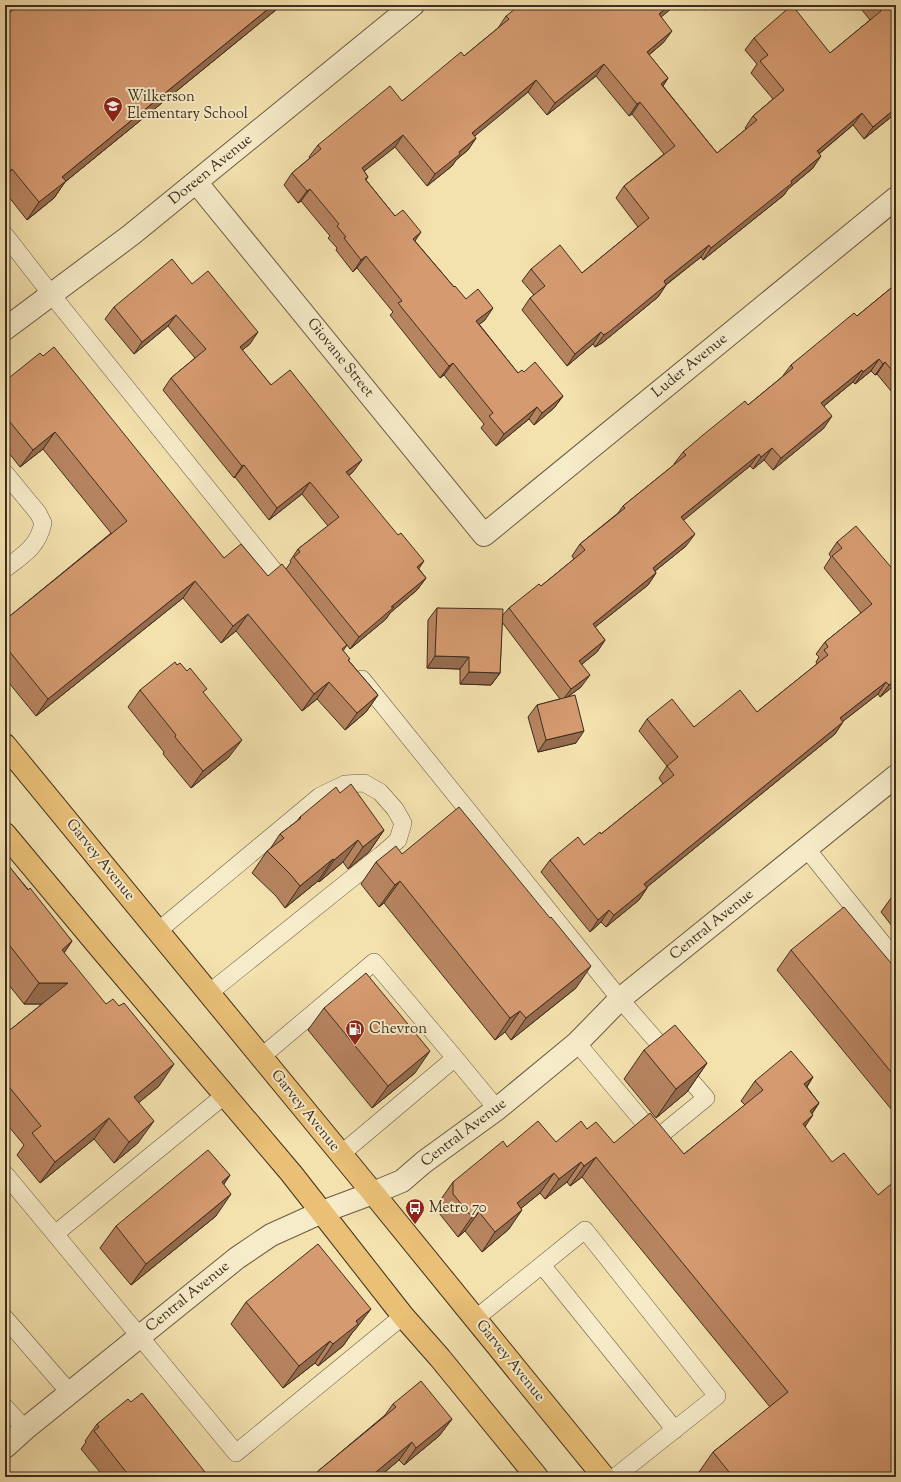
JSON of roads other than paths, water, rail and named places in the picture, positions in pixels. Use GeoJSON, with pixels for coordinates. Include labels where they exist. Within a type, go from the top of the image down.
{"type":"FeatureCollection","features":[{"type":"Feature","properties":{"kind":"main road","name":"Garvey Avenue"},"geometry":{"type":"LineString","coordinates":[[5,745],[374,1193],[604,1477]]}},
{"type":"Feature","properties":{"kind":"main road"},"geometry":{"type":"LineString","coordinates":[[5,834],[291,1173],[403,1316],[445,1364],[537,1477]]}},
{"type":"Feature","properties":{"kind":"street","name":"Doreen Avenue"},"geometry":{"type":"LineString","coordinates":[[5,329],[131,235],[413,5]]}},
{"type":"Feature","properties":{"kind":"street","name":"Giovane Street"},"geometry":{"type":"LineString","coordinates":[[196,182],[484,535]]}},
{"type":"Feature","properties":{"kind":"street","name":"Luder Avenue"},"geometry":{"type":"LineString","coordinates":[[484,535],[896,198]]}},
{"type":"Feature","properties":{"kind":"street","name":"Central Avenue"},"geometry":{"type":"LineString","coordinates":[[5,1447],[25,1429],[237,1258],[271,1235],[322,1212],[374,1193],[402,1180],[424,1162],[497,1109],[577,1043],[620,999],[896,776]]}},
{"type":"Feature","properties":{"kind":"lane"},"geometry":{"type":"LineString","coordinates":[[5,235],[296,597]]}},
{"type":"Feature","properties":{"kind":"lane"},"geometry":{"type":"LineString","coordinates":[[5,473],[38,513],[43,523],[41,535],[32,548],[5,569]]}},
{"type":"Feature","properties":{"kind":"lane"},"geometry":{"type":"LineString","coordinates":[[350,665],[620,999],[706,1098],[657,1138],[577,1043]]}},
{"type":"Feature","properties":{"kind":"lane"},"geometry":{"type":"LineString","coordinates":[[158,932],[320,796],[345,784],[364,782],[380,792],[395,809],[403,823],[398,840],[209,993]]}},
{"type":"Feature","properties":{"kind":"lane"},"geometry":{"type":"LineString","coordinates":[[806,848],[896,960]]}},
{"type":"Feature","properties":{"kind":"lane"},"geometry":{"type":"LineString","coordinates":[[262,1057],[374,962],[497,1109]]}},
{"type":"Feature","properties":{"kind":"lane"},"geometry":{"type":"LineString","coordinates":[[341,1154],[455,1058]]}},
{"type":"Feature","properties":{"kind":"lane"},"geometry":{"type":"LineString","coordinates":[[55,1234],[225,1095]]}},
{"type":"Feature","properties":{"kind":"lane"},"geometry":{"type":"LineString","coordinates":[[5,1174],[236,1453],[403,1316]]}},
{"type":"Feature","properties":{"kind":"lane"},"geometry":{"type":"LineString","coordinates":[[475,1318],[585,1230],[717,1396],[616,1477]]}},
{"type":"Feature","properties":{"kind":"lane"},"geometry":{"type":"LineString","coordinates":[[542,1265],[675,1430]]}},
{"type":"Feature","properties":{"kind":"lane"},"geometry":{"type":"LineString","coordinates":[[5,1318],[70,1393]]}},
{"type":"Feature","properties":{"kind":"lane"},"geometry":{"type":"LineString","coordinates":[[5,1408],[25,1429]]}},
{"type":"Feature","properties":{"kind":"place","name":"Wilkerson Elementary School"},"geometry":{"type":"Point","coordinates":[113,123]}},
{"type":"Feature","properties":{"kind":"place","name":"Chevron"},"geometry":{"type":"Point","coordinates":[355,1046]}},
{"type":"Feature","properties":{"kind":"place","name":"Metro 70"},"geometry":{"type":"Point","coordinates":[415,1225]}}]}
